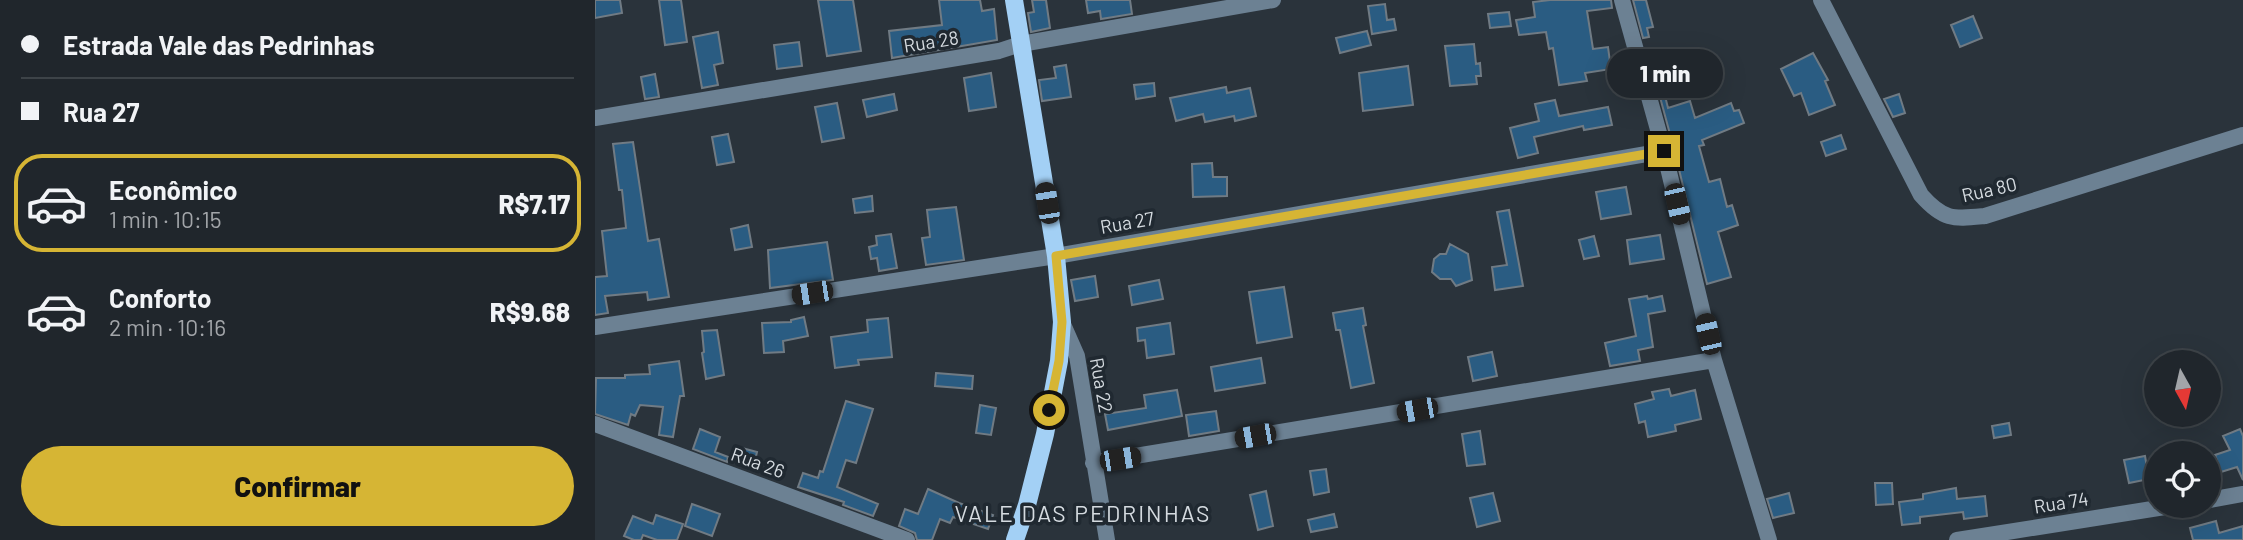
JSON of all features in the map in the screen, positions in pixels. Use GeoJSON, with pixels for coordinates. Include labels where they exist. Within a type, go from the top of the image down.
{"type":"FeatureCollection","features":[{"type":"Feature","properties":{"kind":"main road"},"geometry":{"type":"LineString","coordinates":[[1014,0],[1056,256],[1062,322],[1059,361],[1045,434],[1027,505],[1014,540]]}},
{"type":"Feature","properties":{"kind":"street","name":"Rua 28"},"geometry":{"type":"LineString","coordinates":[[595,118],[999,51],[1021,44],[1273,0]]}},
{"type":"Feature","properties":{"kind":"street"},"geometry":{"type":"LineString","coordinates":[[1622,0],[1664,151],[1714,360],[1769,540]]}},
{"type":"Feature","properties":{"kind":"street","name":"Rua 80"},"geometry":{"type":"LineString","coordinates":[[1821,0],[1921,195],[1934,210],[1948,218],[1986,216],[2243,135]]}},
{"type":"Feature","properties":{"kind":"street","name":"Rua 27"},"geometry":{"type":"LineString","coordinates":[[595,327],[1056,256],[1664,151]]}},
{"type":"Feature","properties":{"kind":"street","name":"Rua 22"},"geometry":{"type":"LineString","coordinates":[[1062,322],[1077,356],[1107,540]]}},
{"type":"Feature","properties":{"kind":"street"},"geometry":{"type":"LineString","coordinates":[[1093,463],[1714,360]]}},
{"type":"Feature","properties":{"kind":"street","name":"Rua 26"},"geometry":{"type":"LineString","coordinates":[[595,424],[907,540]]}},
{"type":"Feature","properties":{"kind":"street"},"geometry":{"type":"LineString","coordinates":[[2221,498],[2243,494]]}},
{"type":"Feature","properties":{"kind":"street","name":"Rua 74"},"geometry":{"type":"LineString","coordinates":[[1957,540],[2020,535],[2144,511]]}},
{"type":"Feature","properties":{"kind":"building"},"geometry":{"type":"Polygon","coordinates":[[[595,0],[620,0],[622,13],[595,18],[595,0]]]}},
{"type":"Feature","properties":{"kind":"building"},"geometry":{"type":"Polygon","coordinates":[[[659,0],[681,0],[687,42],[665,45],[659,0]]]}},
{"type":"Feature","properties":{"kind":"building"},"geometry":{"type":"Polygon","coordinates":[[[818,0],[853,0],[861,51],[827,56],[818,0]]]}},
{"type":"Feature","properties":{"kind":"building"},"geometry":{"type":"Polygon","coordinates":[[[939,0],[980,0],[982,11],[994,9],[997,40],[892,58],[889,31],[942,25],[939,0]]]}},
{"type":"Feature","properties":{"kind":"building"},"geometry":{"type":"Polygon","coordinates":[[[1032,0],[1046,0],[1050,28],[1031,32],[1028,13],[1034,12],[1032,0]]]}},
{"type":"Feature","properties":{"kind":"building"},"geometry":{"type":"Polygon","coordinates":[[[1086,0],[1130,0],[1132,14],[1101,19],[1100,11],[1088,13],[1086,0]]]}},
{"type":"Feature","properties":{"kind":"building"},"geometry":{"type":"Polygon","coordinates":[[[1611,0],[1612,8],[1587,11],[1593,49],[1608,47],[1611,69],[1585,73],[1587,81],[1559,85],[1553,48],[1549,49],[1546,32],[1519,35],[1516,20],[1535,17],[1533,2],[1611,0]]]}},
{"type":"Feature","properties":{"kind":"building"},"geometry":{"type":"Polygon","coordinates":[[[1633,0],[1646,0],[1653,27],[1647,28],[1649,37],[1643,38],[1633,0]]]}},
{"type":"Feature","properties":{"kind":"building"},"geometry":{"type":"Polygon","coordinates":[[[1385,4],[1387,20],[1394,19],[1396,30],[1372,34],[1368,6],[1385,4]]]}},
{"type":"Feature","properties":{"kind":"building"},"geometry":{"type":"Polygon","coordinates":[[[1509,12],[1511,26],[1490,28],[1488,14],[1509,12]]]}},
{"type":"Feature","properties":{"kind":"building"},"geometry":{"type":"Polygon","coordinates":[[[1973,16],[1982,38],[1960,47],[1951,25],[1973,16]]]}},
{"type":"Feature","properties":{"kind":"building"},"geometry":{"type":"Polygon","coordinates":[[[1367,31],[1371,45],[1340,53],[1336,38],[1367,31]]]}},
{"type":"Feature","properties":{"kind":"building"},"geometry":{"type":"Polygon","coordinates":[[[718,32],[723,63],[714,65],[718,85],[702,88],[693,37],[718,32]]]}},
{"type":"Feature","properties":{"kind":"building"},"geometry":{"type":"Polygon","coordinates":[[[799,42],[802,66],[777,69],[774,45],[799,42]]]}},
{"type":"Feature","properties":{"kind":"building"},"geometry":{"type":"Polygon","coordinates":[[[1474,44],[1476,64],[1480,63],[1481,76],[1476,76],[1477,84],[1450,86],[1445,46],[1474,44]]]}},
{"type":"Feature","properties":{"kind":"building"},"geometry":{"type":"Polygon","coordinates":[[[1813,53],[1828,80],[1825,81],[1835,105],[1809,115],[1801,93],[1794,96],[1781,69],[1813,53]]]}},
{"type":"Feature","properties":{"kind":"building"},"geometry":{"type":"Polygon","coordinates":[[[1662,58],[1667,78],[1661,80],[1668,108],[1690,101],[1695,118],[1731,103],[1734,111],[1739,110],[1744,123],[1702,140],[1704,145],[1699,146],[1709,182],[1720,179],[1727,207],[1732,205],[1738,225],[1718,232],[1731,277],[1707,284],[1650,60],[1662,58]]]}},
{"type":"Feature","properties":{"kind":"building"},"geometry":{"type":"Polygon","coordinates":[[[1066,65],[1071,97],[1042,101],[1039,80],[1056,78],[1054,67],[1066,65]]]}},
{"type":"Feature","properties":{"kind":"building"},"geometry":{"type":"Polygon","coordinates":[[[1408,66],[1413,105],[1363,111],[1359,73],[1408,66]]]}},
{"type":"Feature","properties":{"kind":"building"},"geometry":{"type":"Polygon","coordinates":[[[991,73],[996,107],[969,111],[964,78],[991,73]]]}},
{"type":"Feature","properties":{"kind":"building"},"geometry":{"type":"Polygon","coordinates":[[[655,74],[659,97],[645,99],[641,77],[655,74]]]}},
{"type":"Feature","properties":{"kind":"building"},"geometry":{"type":"Polygon","coordinates":[[[1154,83],[1155,96],[1136,99],[1134,85],[1154,83]]]}},
{"type":"Feature","properties":{"kind":"building"},"geometry":{"type":"Polygon","coordinates":[[[1226,87],[1227,93],[1250,88],[1256,116],[1235,121],[1234,116],[1205,122],[1203,114],[1176,121],[1170,98],[1226,87]]]}},
{"type":"Feature","properties":{"kind":"building"},"geometry":{"type":"Polygon","coordinates":[[[894,94],[897,110],[867,117],[863,100],[894,94]]]}},
{"type":"Feature","properties":{"kind":"building"},"geometry":{"type":"Polygon","coordinates":[[[1899,94],[1905,113],[1893,117],[1884,99],[1899,94]]]}},
{"type":"Feature","properties":{"kind":"building"},"geometry":{"type":"Polygon","coordinates":[[[1555,100],[1559,116],[1608,107],[1612,125],[1584,130],[1583,126],[1534,137],[1538,153],[1518,158],[1510,128],[1539,121],[1535,104],[1555,100]]]}},
{"type":"Feature","properties":{"kind":"building"},"geometry":{"type":"Polygon","coordinates":[[[837,103],[844,138],[822,142],[815,107],[837,103]]]}},
{"type":"Feature","properties":{"kind":"building"},"geometry":{"type":"Polygon","coordinates":[[[728,134],[734,162],[717,165],[712,137],[728,134]]]}},
{"type":"Feature","properties":{"kind":"building"},"geometry":{"type":"Polygon","coordinates":[[[1841,135],[1846,149],[1826,156],[1821,142],[1841,135]]]}},
{"type":"Feature","properties":{"kind":"building"},"geometry":{"type":"Polygon","coordinates":[[[633,142],[648,241],[659,239],[669,297],[648,300],[647,292],[605,296],[608,313],[595,315],[595,277],[607,276],[602,231],[626,228],[613,144],[633,142]]]}},
{"type":"Feature","properties":{"kind":"building"},"geometry":{"type":"Polygon","coordinates":[[[1212,163],[1213,177],[1227,177],[1227,196],[1193,197],[1192,164],[1212,163]]]}},
{"type":"Feature","properties":{"kind":"building"},"geometry":{"type":"Polygon","coordinates":[[[1626,187],[1631,214],[1601,219],[1596,192],[1626,187]]]}},
{"type":"Feature","properties":{"kind":"building"},"geometry":{"type":"Polygon","coordinates":[[[872,196],[873,211],[855,213],[853,199],[872,196]]]}},
{"type":"Feature","properties":{"kind":"building"},"geometry":{"type":"Polygon","coordinates":[[[956,207],[964,260],[926,265],[922,238],[930,237],[927,210],[956,207]]]}},
{"type":"Feature","properties":{"kind":"building"},"geometry":{"type":"Polygon","coordinates":[[[1509,210],[1523,286],[1495,290],[1492,267],[1507,265],[1497,212],[1509,210]]]}},
{"type":"Feature","properties":{"kind":"building"},"geometry":{"type":"Polygon","coordinates":[[[748,225],[752,247],[735,250],[731,229],[748,225]]]}},
{"type":"Feature","properties":{"kind":"building"},"geometry":{"type":"Polygon","coordinates":[[[891,234],[897,268],[879,271],[877,258],[871,259],[869,247],[877,245],[876,236],[891,234]]]}},
{"type":"Feature","properties":{"kind":"building"},"geometry":{"type":"Polygon","coordinates":[[[1660,235],[1664,259],[1630,264],[1627,240],[1660,235]]]}},
{"type":"Feature","properties":{"kind":"building"},"geometry":{"type":"Polygon","coordinates":[[[1594,236],[1599,256],[1584,259],[1579,240],[1594,236]]]}},
{"type":"Feature","properties":{"kind":"building"},"geometry":{"type":"Polygon","coordinates":[[[827,242],[833,280],[770,288],[768,250],[827,242]]]}},
{"type":"Feature","properties":{"kind":"building"},"geometry":{"type":"Polygon","coordinates":[[[1450,244],[1468,254],[1472,280],[1456,286],[1451,279],[1440,279],[1432,272],[1434,259],[1440,254],[1446,254],[1450,244]]]}},
{"type":"Feature","properties":{"kind":"building"},"geometry":{"type":"Polygon","coordinates":[[[1095,276],[1098,297],[1075,301],[1071,280],[1095,276]]]}},
{"type":"Feature","properties":{"kind":"building"},"geometry":{"type":"Polygon","coordinates":[[[1159,280],[1163,299],[1132,305],[1129,286],[1159,280]]]}},
{"type":"Feature","properties":{"kind":"building"},"geometry":{"type":"Polygon","coordinates":[[[1284,287],[1292,337],[1257,343],[1249,292],[1284,287]]]}},
{"type":"Feature","properties":{"kind":"building"},"geometry":{"type":"Polygon","coordinates":[[[1647,296],[1648,299],[1662,296],[1665,311],[1648,314],[1653,347],[1638,350],[1640,361],[1610,366],[1605,343],[1636,336],[1629,299],[1647,296]]]}},
{"type":"Feature","properties":{"kind":"building"},"geometry":{"type":"Polygon","coordinates":[[[1363,308],[1366,325],[1363,326],[1374,383],[1351,388],[1340,330],[1336,330],[1333,313],[1363,308]]]}},
{"type":"Feature","properties":{"kind":"building"},"geometry":{"type":"Polygon","coordinates":[[[804,317],[808,336],[783,341],[784,352],[764,353],[762,323],[791,322],[804,317]]]}},
{"type":"Feature","properties":{"kind":"building"},"geometry":{"type":"Polygon","coordinates":[[[888,318],[892,357],[858,360],[859,365],[835,368],[831,337],[868,332],[867,320],[888,318]]]}},
{"type":"Feature","properties":{"kind":"building"},"geometry":{"type":"Polygon","coordinates":[[[1170,323],[1174,354],[1147,358],[1145,340],[1138,341],[1137,328],[1170,323]]]}},
{"type":"Feature","properties":{"kind":"building"},"geometry":{"type":"Polygon","coordinates":[[[717,330],[724,375],[706,379],[702,331],[717,330]]]}},
{"type":"Feature","properties":{"kind":"building"},"geometry":{"type":"Polygon","coordinates":[[[1492,352],[1497,376],[1473,381],[1468,357],[1492,352]]]}},
{"type":"Feature","properties":{"kind":"building"},"geometry":{"type":"Polygon","coordinates":[[[1261,358],[1265,383],[1215,391],[1211,367],[1261,358]]]}},
{"type":"Feature","properties":{"kind":"building"},"geometry":{"type":"Polygon","coordinates":[[[679,361],[684,396],[680,396],[673,437],[659,435],[663,407],[640,405],[635,416],[631,414],[628,425],[595,414],[596,378],[625,378],[625,375],[650,374],[649,365],[679,361]]]}},
{"type":"Feature","properties":{"kind":"building"},"geometry":{"type":"Polygon","coordinates":[[[936,373],[973,376],[972,389],[935,386],[936,373]]]}},
{"type":"Feature","properties":{"kind":"building"},"geometry":{"type":"Polygon","coordinates":[[[1669,389],[1671,396],[1695,390],[1701,419],[1675,425],[1676,431],[1648,437],[1645,421],[1639,423],[1635,404],[1654,399],[1652,392],[1669,389]]]}},
{"type":"Feature","properties":{"kind":"building"},"geometry":{"type":"Polygon","coordinates":[[[1177,390],[1182,416],[1108,430],[1105,414],[1146,408],[1144,395],[1177,390]]]}},
{"type":"Feature","properties":{"kind":"building"},"geometry":{"type":"Polygon","coordinates":[[[846,401],[873,409],[856,463],[846,460],[837,487],[878,504],[873,516],[843,505],[844,502],[798,487],[803,473],[818,478],[820,471],[823,472],[846,401]]]}},
{"type":"Feature","properties":{"kind":"building"},"geometry":{"type":"Polygon","coordinates":[[[980,405],[996,408],[991,435],[976,433],[980,405]]]}},
{"type":"Feature","properties":{"kind":"building"},"geometry":{"type":"Polygon","coordinates":[[[1216,411],[1219,431],[1189,436],[1186,415],[1216,411]]]}},
{"type":"Feature","properties":{"kind":"building"},"geometry":{"type":"Polygon","coordinates":[[[2009,423],[2011,435],[1994,438],[1992,426],[2009,423]]]}},
{"type":"Feature","properties":{"kind":"building"},"geometry":{"type":"Polygon","coordinates":[[[700,429],[720,437],[715,452],[728,457],[727,462],[693,449],[700,429]]]}},
{"type":"Feature","properties":{"kind":"building"},"geometry":{"type":"Polygon","coordinates":[[[2240,429],[2243,436],[2243,480],[2237,467],[2221,472],[2221,453],[2230,450],[2223,436],[2240,429]]]}},
{"type":"Feature","properties":{"kind":"building"},"geometry":{"type":"Polygon","coordinates":[[[1480,431],[1485,464],[1467,466],[1462,434],[1480,431]]]}},
{"type":"Feature","properties":{"kind":"building"},"geometry":{"type":"Polygon","coordinates":[[[742,448],[757,452],[754,465],[739,461],[742,448]]]}},
{"type":"Feature","properties":{"kind":"building"},"geometry":{"type":"Polygon","coordinates":[[[2144,456],[2144,480],[2129,483],[2124,460],[2144,456]]]}},
{"type":"Feature","properties":{"kind":"building"},"geometry":{"type":"Polygon","coordinates":[[[1326,469],[1329,492],[1314,495],[1310,471],[1326,469]]]}},
{"type":"Feature","properties":{"kind":"building"},"geometry":{"type":"Polygon","coordinates":[[[1875,483],[1892,483],[1893,504],[1876,505],[1875,483]]]}},
{"type":"Feature","properties":{"kind":"building"},"geometry":{"type":"Polygon","coordinates":[[[1956,488],[1957,499],[1985,496],[1987,516],[1964,519],[1963,512],[1920,517],[1920,523],[1902,525],[1899,502],[1923,499],[1923,494],[1956,488]]]}},
{"type":"Feature","properties":{"kind":"building"},"geometry":{"type":"Polygon","coordinates":[[[928,489],[993,515],[988,529],[953,517],[950,523],[940,519],[932,540],[917,540],[915,533],[899,526],[905,509],[918,514],[928,489]]]}},
{"type":"Feature","properties":{"kind":"building"},"geometry":{"type":"Polygon","coordinates":[[[1266,491],[1273,526],[1258,530],[1250,495],[1266,491]]]}},
{"type":"Feature","properties":{"kind":"building"},"geometry":{"type":"Polygon","coordinates":[[[1493,493],[1500,521],[1477,527],[1470,498],[1493,493]]]}},
{"type":"Feature","properties":{"kind":"building"},"geometry":{"type":"Polygon","coordinates":[[[1789,493],[1794,513],[1773,518],[1767,499],[1789,493]]]}},
{"type":"Feature","properties":{"kind":"building"},"geometry":{"type":"Polygon","coordinates":[[[692,504],[720,514],[712,536],[685,526],[692,504]]]}},
{"type":"Feature","properties":{"kind":"building"},"geometry":{"type":"Polygon","coordinates":[[[1334,514],[1337,527],[1311,532],[1308,520],[1334,514]]]}},
{"type":"Feature","properties":{"kind":"building"},"geometry":{"type":"Polygon","coordinates":[[[656,515],[683,524],[677,540],[657,540],[643,535],[641,540],[634,540],[624,536],[633,516],[653,524],[656,515]]]}},
{"type":"Feature","properties":{"kind":"building"},"geometry":{"type":"Polygon","coordinates":[[[2216,521],[2219,533],[2243,526],[2243,540],[2193,540],[2190,528],[2216,521]]]}},
{"type":"Feature","properties":{"kind":"district","name":"VALE DAS PEDRINHAS"},"geometry":{"type":"Point","coordinates":[1083,513]}},
{"type":"Feature","properties":{"kind":"route"},"geometry":{"type":"LineString","coordinates":[[1049,410],[1059,361],[1062,322],[1056,256],[1664,151]]}}]}
